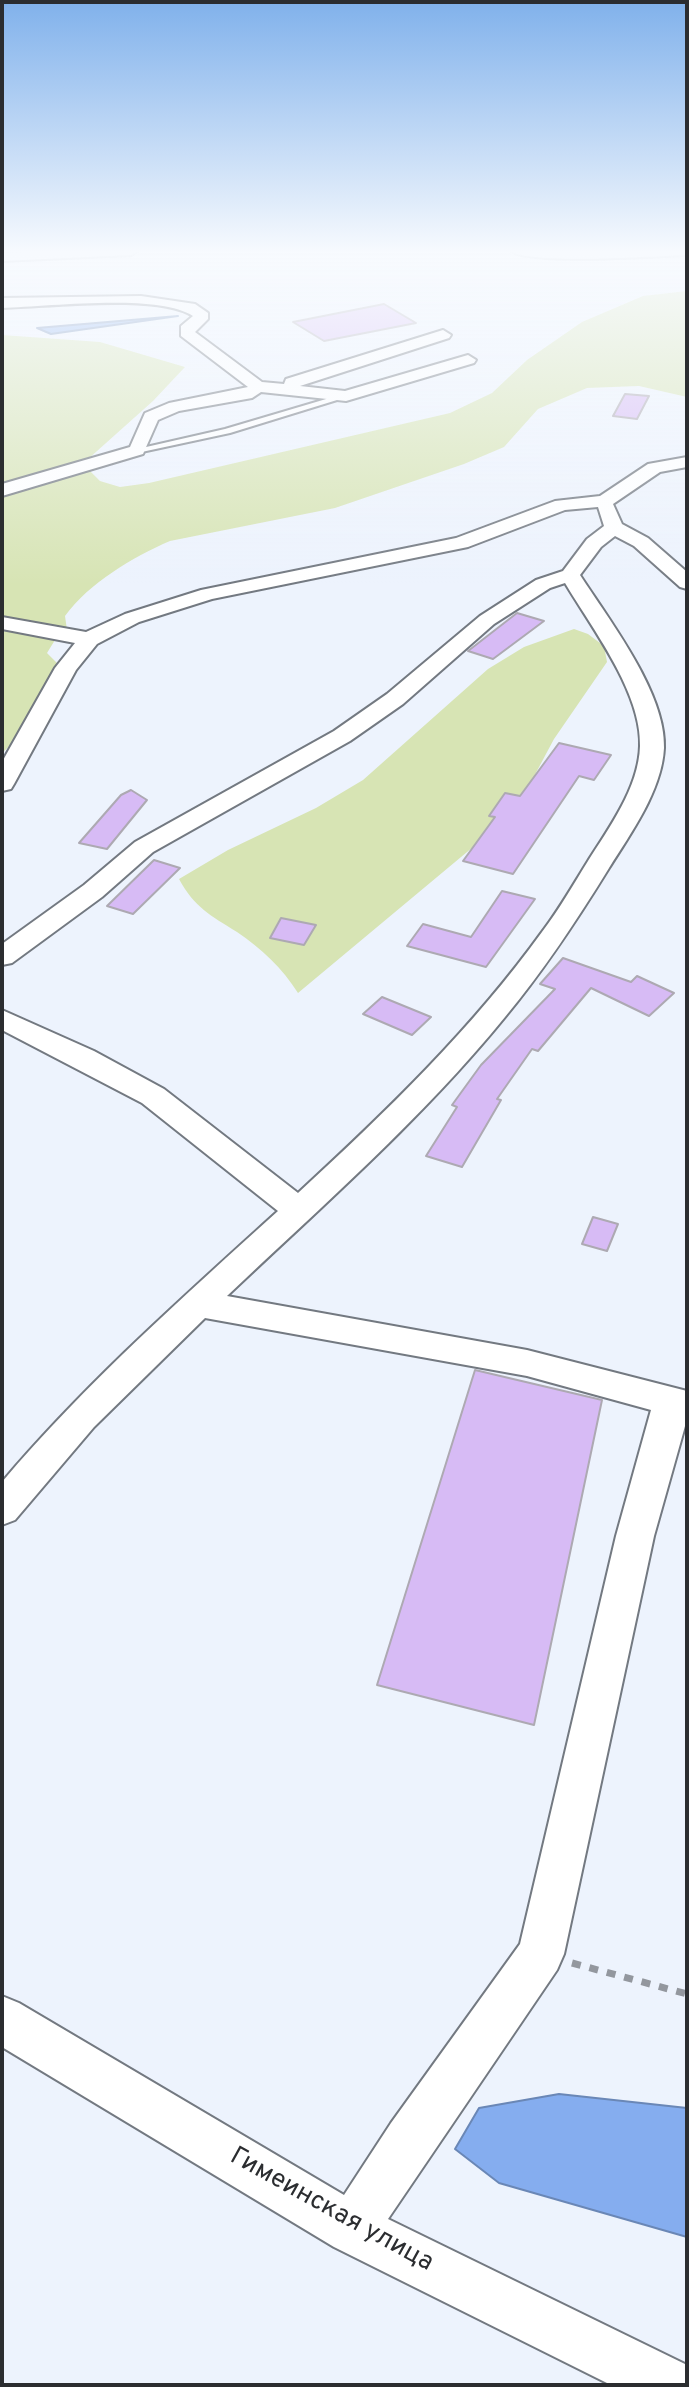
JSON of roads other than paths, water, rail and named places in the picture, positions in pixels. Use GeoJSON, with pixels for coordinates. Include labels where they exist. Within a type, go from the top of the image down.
{"type":"FeatureCollection","features":[{"type":"Feature","properties":{"kind":"street"},"geometry":{"type":"LineString","coordinates":[[226,362],[257,386],[346,396],[460,362]]}},
{"type":"Feature","properties":{"kind":"street"},"geometry":{"type":"LineString","coordinates":[[281,387],[358,362]]}},
{"type":"Feature","properties":{"kind":"street"},"geometry":{"type":"LineString","coordinates":[[2,490],[137,450],[151,417],[175,407],[252,393],[257,386]]}},
{"type":"Feature","properties":{"kind":"street"},"geometry":{"type":"LineString","coordinates":[[2,784],[66,668],[89,639],[168,605],[273,580],[383,561],[461,543],[562,505],[605,501],[654,468],[687,462]]}},
{"type":"Feature","properties":{"kind":"street"},"geometry":{"type":"LineString","coordinates":[[605,501],[614,527],[641,542],[687,583]]}},
{"type":"Feature","properties":{"kind":"street"},"geometry":{"type":"LineString","coordinates":[[2,957],[93,891],[144,847],[342,736],[395,699],[487,620],[543,584],[570,575],[594,543],[614,527]]}},
{"type":"Feature","properties":{"kind":"street"},"geometry":{"type":"LineString","coordinates":[[2,1509],[80,1418],[430,1086],[547,949],[588,886],[637,799],[652,747],[646,711],[624,665],[570,575]]}},
{"type":"Feature","properties":{"kind":"street"},"geometry":{"type":"LineString","coordinates":[[2,623],[89,639]]}},
{"type":"Feature","properties":{"kind":"street"},"geometry":{"type":"LineString","coordinates":[[2,1019],[84,1058],[153,1096],[299,1210]]}},
{"type":"Feature","properties":{"kind":"street"},"geometry":{"type":"LineString","coordinates":[[199,1304],[527,1363],[679,1404],[635,1536],[541,1954],[409,2141],[352,2229]]}},
{"type":"Feature","properties":{"kind":"street","name":"Гимеинская улица"},"geometry":{"type":"LineString","coordinates":[[2,2020],[352,2229],[669,2385]]}},
{"type":"Feature","properties":{"kind":"lane"},"geometry":{"type":"LineString","coordinates":[[137,450],[227,431],[346,396]]}},
{"type":"Feature","properties":{"kind":"water"},"geometry":{"type":"Polygon","coordinates":[[[559,2094],[687,2108],[687,2237],[499,2183],[455,2149],[479,2108],[559,2094]]]}}]}
